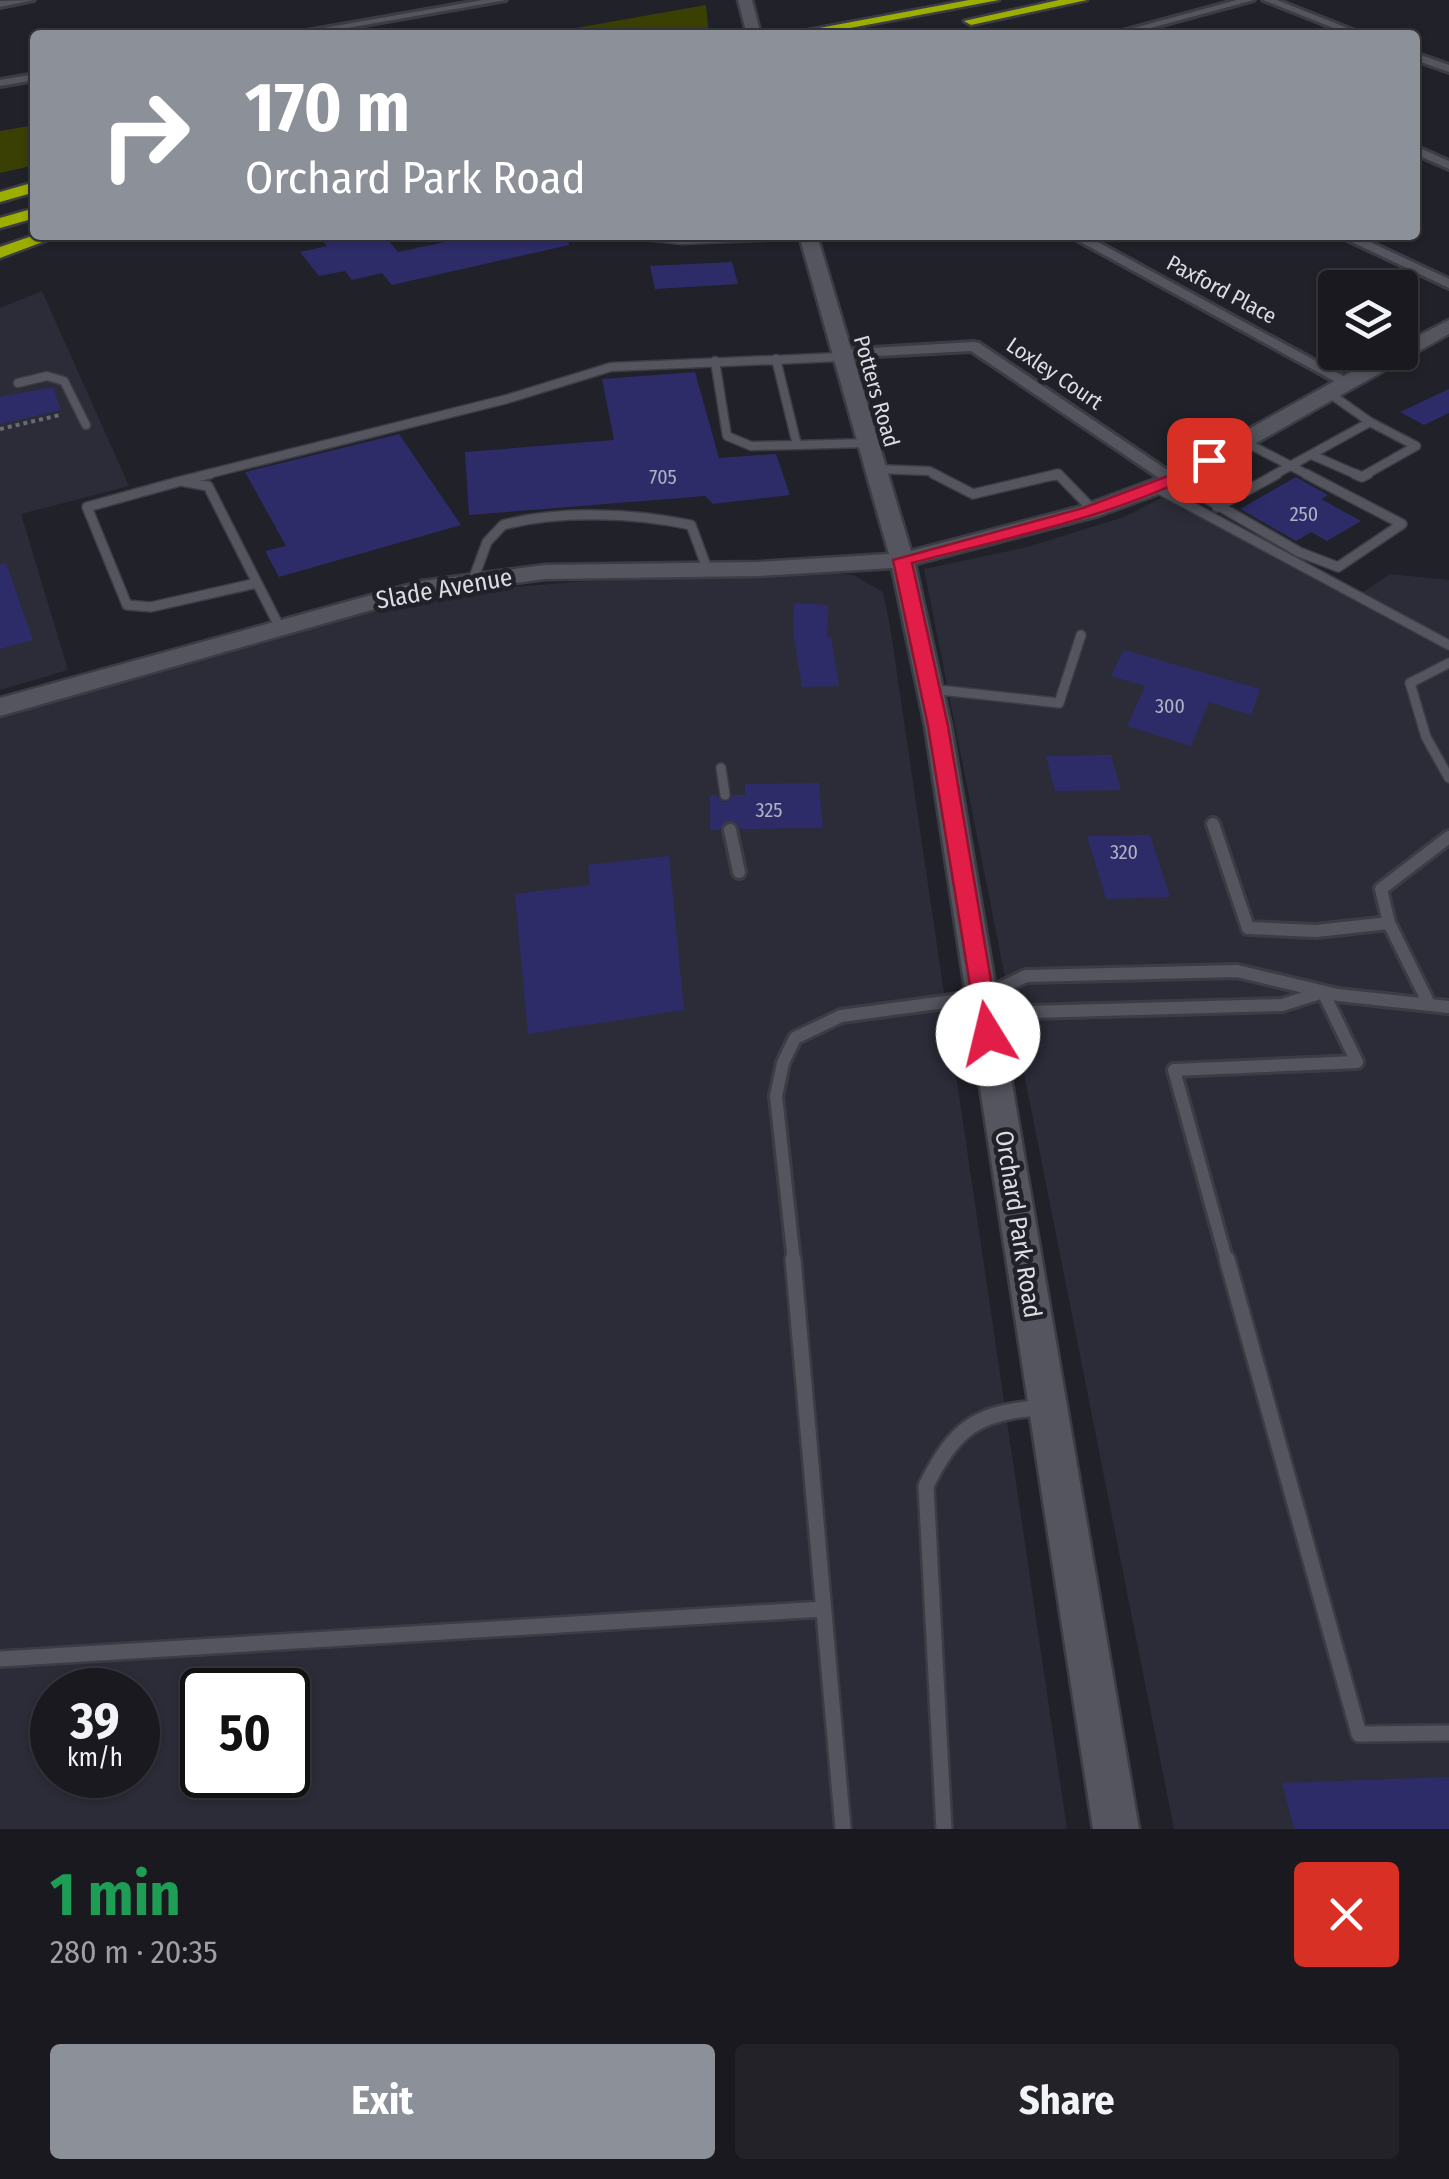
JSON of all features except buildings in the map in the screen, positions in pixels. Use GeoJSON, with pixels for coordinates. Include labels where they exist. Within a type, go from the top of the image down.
{"type":"FeatureCollection","features":[{"type":"Feature","properties":{"kind":"highway"},"geometry":{"type":"LineString","coordinates":[[834,30],[992,0]]}},
{"type":"Feature","properties":{"kind":"highway"},"geometry":{"type":"LineString","coordinates":[[835,30],[1002,0]]}},
{"type":"Feature","properties":{"kind":"highway"},"geometry":{"type":"LineString","coordinates":[[950,24],[1080,0]]}},
{"type":"Feature","properties":{"kind":"highway"},"geometry":{"type":"LineString","coordinates":[[0,197],[30,188]]}},
{"type":"Feature","properties":{"kind":"highway"},"geometry":{"type":"LineString","coordinates":[[0,223],[30,214]]}},
{"type":"Feature","properties":{"kind":"highway"},"geometry":{"type":"LineString","coordinates":[[0,240],[30,231]]}},
{"type":"Feature","properties":{"kind":"highway"},"geometry":{"type":"LineString","coordinates":[[0,253],[38,240]]}},
{"type":"Feature","properties":{"kind":"main road"},"geometry":{"type":"LineString","coordinates":[[745,0],[753,30]]}},
{"type":"Feature","properties":{"kind":"main road","name":"Potters Road"},"geometry":{"type":"LineString","coordinates":[[809,240],[902,560]]}},
{"type":"Feature","properties":{"kind":"main road"},"geometry":{"type":"LineString","coordinates":[[902,560],[1093,510],[1165,483],[1449,326]]}},
{"type":"Feature","properties":{"kind":"main road","name":"Slade Avenue"},"geometry":{"type":"LineString","coordinates":[[0,707],[387,596],[473,580],[545,572],[708,571],[902,560]]}},
{"type":"Feature","properties":{"kind":"main road","name":"Orchard Park Road"},"geometry":{"type":"LineString","coordinates":[[902,560],[930,689],[982,997],[1116,1829]]}},
{"type":"Feature","properties":{"kind":"street"},"geometry":{"type":"LineString","coordinates":[[0,4],[30,0]]}},
{"type":"Feature","properties":{"kind":"street"},"geometry":{"type":"LineString","coordinates":[[319,30],[501,0]]}},
{"type":"Feature","properties":{"kind":"street"},"geometry":{"type":"LineString","coordinates":[[1145,30],[1250,0]]}},
{"type":"Feature","properties":{"kind":"street"},"geometry":{"type":"LineString","coordinates":[[1268,0],[1347,30]]}},
{"type":"Feature","properties":{"kind":"street"},"geometry":{"type":"LineString","coordinates":[[1420,58],[1449,69]]}},
{"type":"Feature","properties":{"kind":"street"},"geometry":{"type":"LineString","coordinates":[[0,83],[30,78]]}},
{"type":"Feature","properties":{"kind":"street"},"geometry":{"type":"LineString","coordinates":[[1420,152],[1449,165]]}},
{"type":"Feature","properties":{"kind":"street","name":"Paxford Place"},"geometry":{"type":"LineString","coordinates":[[1084,240],[1338,388]]}},
{"type":"Feature","properties":{"kind":"street"},"geometry":{"type":"LineString","coordinates":[[1355,240],[1449,284]]}},
{"type":"Feature","properties":{"kind":"street","name":"Loxley Court"},"geometry":{"type":"LineString","coordinates":[[840,355],[974,346],[1165,483]]}},
{"type":"Feature","properties":{"kind":"lane"},"geometry":{"type":"LineString","coordinates":[[257,583],[152,607],[127,605],[87,506],[507,399],[611,367],[840,355]]}},
{"type":"Feature","properties":{"kind":"lane"},"geometry":{"type":"LineString","coordinates":[[776,359],[798,445]]}},
{"type":"Feature","properties":{"kind":"lane"},"geometry":{"type":"LineString","coordinates":[[715,361],[727,436],[736,444],[866,443]]}},
{"type":"Feature","properties":{"kind":"lane"},"geometry":{"type":"LineString","coordinates":[[18,383],[47,376],[64,381],[86,424]]}},
{"type":"Feature","properties":{"kind":"lane"},"geometry":{"type":"LineString","coordinates":[[1312,455],[1362,476],[1416,446],[1370,422],[1338,388]]}},
{"type":"Feature","properties":{"kind":"lane"},"geometry":{"type":"LineString","coordinates":[[1217,507],[1370,422]]}},
{"type":"Feature","properties":{"kind":"lane"},"geometry":{"type":"LineString","coordinates":[[1165,483],[1299,552],[1338,567],[1402,524],[1244,441]]}},
{"type":"Feature","properties":{"kind":"lane"},"geometry":{"type":"LineString","coordinates":[[874,470],[929,471],[972,494],[1058,474],[1093,510]]}},
{"type":"Feature","properties":{"kind":"lane"},"geometry":{"type":"LineString","coordinates":[[180,481],[208,486],[278,626]]}},
{"type":"Feature","properties":{"kind":"lane"},"geometry":{"type":"LineString","coordinates":[[1165,483],[1449,644]]}},
{"type":"Feature","properties":{"kind":"lane"},"geometry":{"type":"LineString","coordinates":[[473,580],[487,542],[508,523],[632,516],[691,526],[708,571]]}},
{"type":"Feature","properties":{"kind":"lane"},"geometry":{"type":"LineString","coordinates":[[930,689],[1058,703],[1081,635]]}},
{"type":"Feature","properties":{"kind":"lane"},"geometry":{"type":"LineString","coordinates":[[1449,663],[1410,684],[1426,737],[1449,778]]}},
{"type":"Feature","properties":{"kind":"lane"},"geometry":{"type":"LineString","coordinates":[[721,768],[725,795]]}},
{"type":"Feature","properties":{"kind":"lane"},"geometry":{"type":"LineString","coordinates":[[1214,824],[1248,928],[1316,930],[1390,923]]}},
{"type":"Feature","properties":{"kind":"lane"},"geometry":{"type":"LineString","coordinates":[[730,830],[739,872]]}},
{"type":"Feature","properties":{"kind":"lane"},"geometry":{"type":"LineString","coordinates":[[1428,1002],[1390,923],[1382,889],[1449,837]]}},
{"type":"Feature","properties":{"kind":"lane"},"geometry":{"type":"LineString","coordinates":[[843,1829],[802,1342],[776,1096],[783,1063],[795,1038],[841,1016],[982,997],[1026,976],[1237,970],[1272,974],[1323,992],[1449,1007]]}},
{"type":"Feature","properties":{"kind":"lane"},"geometry":{"type":"LineString","coordinates":[[982,997],[1031,1012],[1282,1005],[1323,992]]}},
{"type":"Feature","properties":{"kind":"lane"},"geometry":{"type":"LineString","coordinates":[[1323,992],[1357,1062],[1174,1070],[1360,1734],[1449,1734]]}},
{"type":"Feature","properties":{"kind":"lane"},"geometry":{"type":"LineString","coordinates":[[944,1829],[926,1486],[944,1447],[974,1419],[1007,1408],[1048,1408]]}},
{"type":"Feature","properties":{"kind":"lane"},"geometry":{"type":"LineString","coordinates":[[0,1659],[823,1609]]}},
{"type":"Feature","properties":{"kind":"path"},"geometry":{"type":"LineString","coordinates":[[0,429],[62,415],[57,402]]}},
{"type":"Feature","properties":{"kind":"shaded area"},"geometry":{"type":"Polygon","coordinates":[[[42,291],[129,486],[21,514],[68,670],[0,690],[0,308],[42,291]]]}},
{"type":"Feature","properties":{"kind":"shaded area"},"geometry":{"type":"Polygon","coordinates":[[[1175,491],[1360,594],[1390,574],[1449,580],[1449,1829],[1174,1829],[924,569],[1027,547],[1124,517],[1175,491]]]}},
{"type":"Feature","properties":{"kind":"shaded area"},"geometry":{"type":"Polygon","coordinates":[[[832,573],[853,575],[883,592],[1067,1829],[0,1829],[0,716],[351,617],[491,589],[588,581],[832,573]]]}},
{"type":"Feature","properties":{"kind":"green space"},"geometry":{"type":"Polygon","coordinates":[[[706,5],[708,30],[564,30],[706,5]]]}},
{"type":"Feature","properties":{"kind":"green space"},"geometry":{"type":"Polygon","coordinates":[[[30,126],[30,166],[0,173],[0,131],[30,126]]]}},
{"type":"Feature","properties":{"kind":"route"},"geometry":{"type":"LineString","coordinates":[[988,1034],[938,726],[902,560],[1090,512],[1174,480],[1209,460]]}}]}
